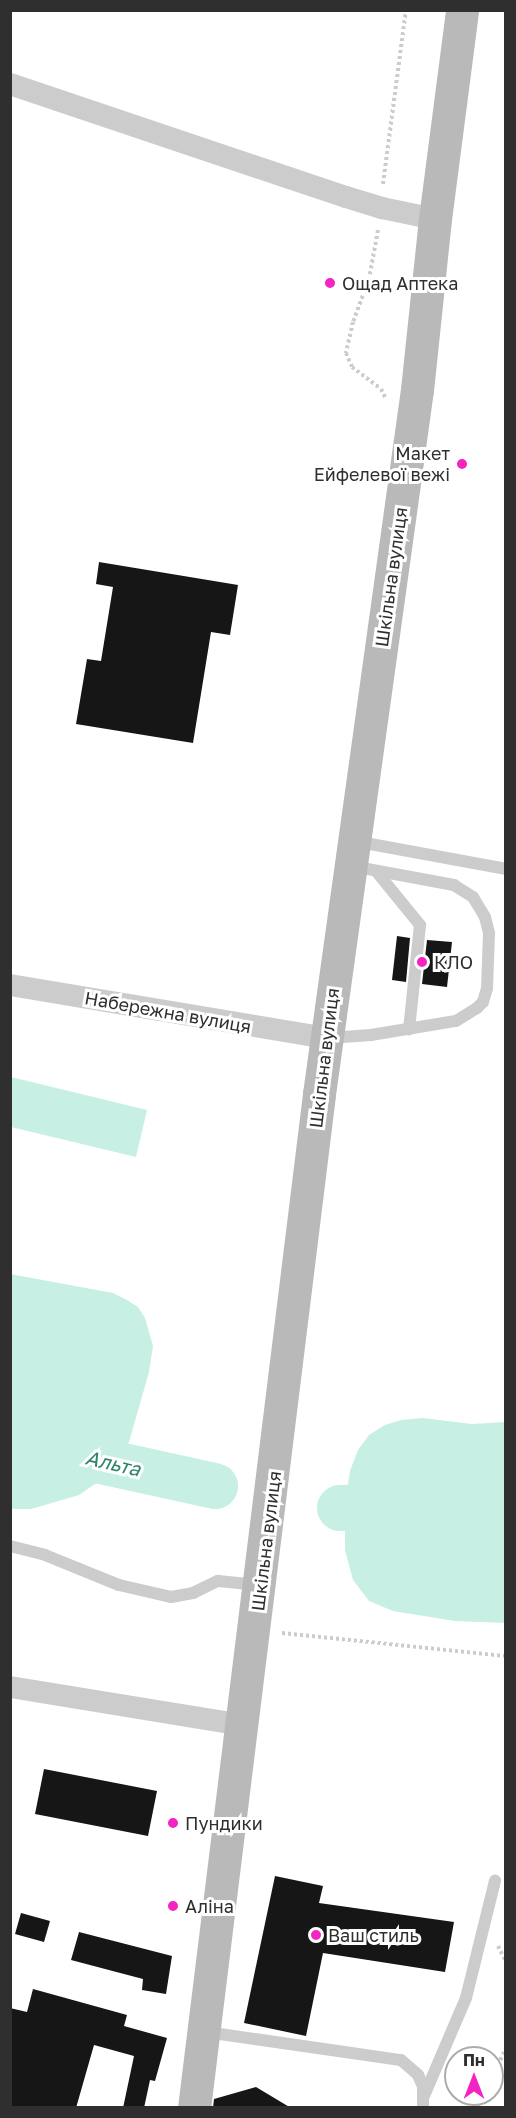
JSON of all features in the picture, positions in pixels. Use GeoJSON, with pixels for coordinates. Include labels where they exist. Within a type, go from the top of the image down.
{"type":"FeatureCollection","features":[{"type":"Feature","properties":{"kind":"main road","name":"Шкільна вулиця"},"geometry":{"type":"LineString","coordinates":[[194,2108],[261,1585],[326,1038],[360,859],[416,400],[435,219],[462,10]]}},
{"type":"Feature","properties":{"kind":"street"},"geometry":{"type":"LineString","coordinates":[[10,84],[382,208],[435,219]]}},
{"type":"Feature","properties":{"kind":"street","name":"Набережна вулиця"},"geometry":{"type":"LineString","coordinates":[[10,985],[326,1038]]}},
{"type":"Feature","properties":{"kind":"street"},"geometry":{"type":"LineString","coordinates":[[10,1687],[242,1725]]}},
{"type":"Feature","properties":{"kind":"lane"},"geometry":{"type":"LineString","coordinates":[[360,859],[506,869]]}},
{"type":"Feature","properties":{"kind":"lane"},"geometry":{"type":"LineString","coordinates":[[360,859],[420,925],[408,1029]]}},
{"type":"Feature","properties":{"kind":"lane"},"geometry":{"type":"LineString","coordinates":[[326,1038],[347,1038],[456,1021],[468,1016],[483,1002],[488,988],[487,925],[482,909],[463,888],[360,859]]}},
{"type":"Feature","properties":{"kind":"lane"},"geometry":{"type":"LineString","coordinates":[[10,1546],[45,1555],[119,1585],[171,1597],[193,1593],[218,1581],[261,1585]]}},
{"type":"Feature","properties":{"kind":"lane"},"geometry":{"type":"LineString","coordinates":[[423,2102],[465,1998],[495,1881]]}},
{"type":"Feature","properties":{"kind":"lane"},"geometry":{"type":"LineString","coordinates":[[203,2032],[400,2060],[418,2075],[423,2102]]}},
{"type":"Feature","properties":{"kind":"path"},"geometry":{"type":"LineString","coordinates":[[388,410],[381,389],[352,367],[346,353],[353,322],[369,279],[382,208],[386,153],[406,10]]}},
{"type":"Feature","properties":{"kind":"path"},"geometry":{"type":"LineString","coordinates":[[255,1630],[506,1656]]}},
{"type":"Feature","properties":{"kind":"water"},"geometry":{"type":"Polygon","coordinates":[[[11,1077],[147,1110],[136,1157],[11,1127],[11,1077]]]}},
{"type":"Feature","properties":{"kind":"water"},"geometry":{"type":"Polygon","coordinates":[[[10,1274],[113,1293],[127,1300],[138,1307],[145,1318],[153,1346],[149,1372],[129,1442],[111,1473],[79,1495],[31,1509],[11,1509],[10,1274]]]}},
{"type":"Feature","properties":{"kind":"water"},"geometry":{"type":"Polygon","coordinates":[[[423,1418],[472,1424],[505,1422],[505,1623],[455,1621],[393,1611],[369,1601],[353,1580],[345,1550],[345,1505],[350,1471],[358,1450],[369,1435],[385,1425],[401,1420],[423,1418]]]}},
{"type":"Feature","properties":{"kind":"building"},"geometry":{"type":"Polygon","coordinates":[[[99,562],[238,585],[230,635],[211,632],[193,743],[76,724],[87,659],[101,661],[113,587],[96,584],[99,562]]]}},
{"type":"Feature","properties":{"kind":"building"},"geometry":{"type":"Polygon","coordinates":[[[397,936],[410,938],[406,982],[392,980],[397,936]]]}},
{"type":"Feature","properties":{"kind":"building"},"geometry":{"type":"Polygon","coordinates":[[[427,940],[452,942],[447,987],[422,984],[427,940]]]}},
{"type":"Feature","properties":{"kind":"building"},"geometry":{"type":"Polygon","coordinates":[[[44,1769],[157,1791],[148,1836],[35,1814],[44,1769]]]}},
{"type":"Feature","properties":{"kind":"building"},"geometry":{"type":"Polygon","coordinates":[[[275,1876],[323,1886],[319,1903],[454,1922],[445,1972],[323,1953],[306,2036],[244,2023],[275,1876]]]}},
{"type":"Feature","properties":{"kind":"building"},"geometry":{"type":"Polygon","coordinates":[[[21,1913],[50,1921],[44,1942],[15,1934],[21,1913]]]}},
{"type":"Feature","properties":{"kind":"building"},"geometry":{"type":"Polygon","coordinates":[[[79,1932],[172,1956],[166,1994],[142,1990],[143,1979],[71,1960],[79,1932]]]}},
{"type":"Feature","properties":{"kind":"building"},"geometry":{"type":"Polygon","coordinates":[[[33,1989],[127,2015],[124,2026],[167,2038],[155,2081],[150,2080],[144,2108],[123,2108],[134,2056],[94,2045],[76,2108],[10,2108],[10,2008],[27,2012],[33,1989]]]}},
{"type":"Feature","properties":{"kind":"building"},"geometry":{"type":"Polygon","coordinates":[[[256,2087],[291,2108],[213,2108],[214,2099],[256,2087]]]}},
{"type":"Feature","properties":{"kind":"waterway","name":"Альта"},"geometry":{"type":"LineString","coordinates":[[10,1441],[215,1486]]}},
{"type":"Feature","properties":{"kind":"waterway","name":"Альта"},"geometry":{"type":"LineString","coordinates":[[340,1508],[506,1503]]}},
{"type":"Feature","properties":{"kind":"place","name":"Ощад Аптека"},"geometry":{"type":"Point","coordinates":[330,283]}},
{"type":"Feature","properties":{"kind":"place","name":"Макет Ейфелевої вежі"},"geometry":{"type":"Point","coordinates":[462,464]}},
{"type":"Feature","properties":{"kind":"place","name":"КЛО"},"geometry":{"type":"Point","coordinates":[422,962]}},
{"type":"Feature","properties":{"kind":"place","name":"Пундики"},"geometry":{"type":"Point","coordinates":[173,1823]}},
{"type":"Feature","properties":{"kind":"place","name":"Аліна"},"geometry":{"type":"Point","coordinates":[173,1906]}},
{"type":"Feature","properties":{"kind":"place","name":"Ваш стиль"},"geometry":{"type":"Point","coordinates":[316,1935]}}]}
